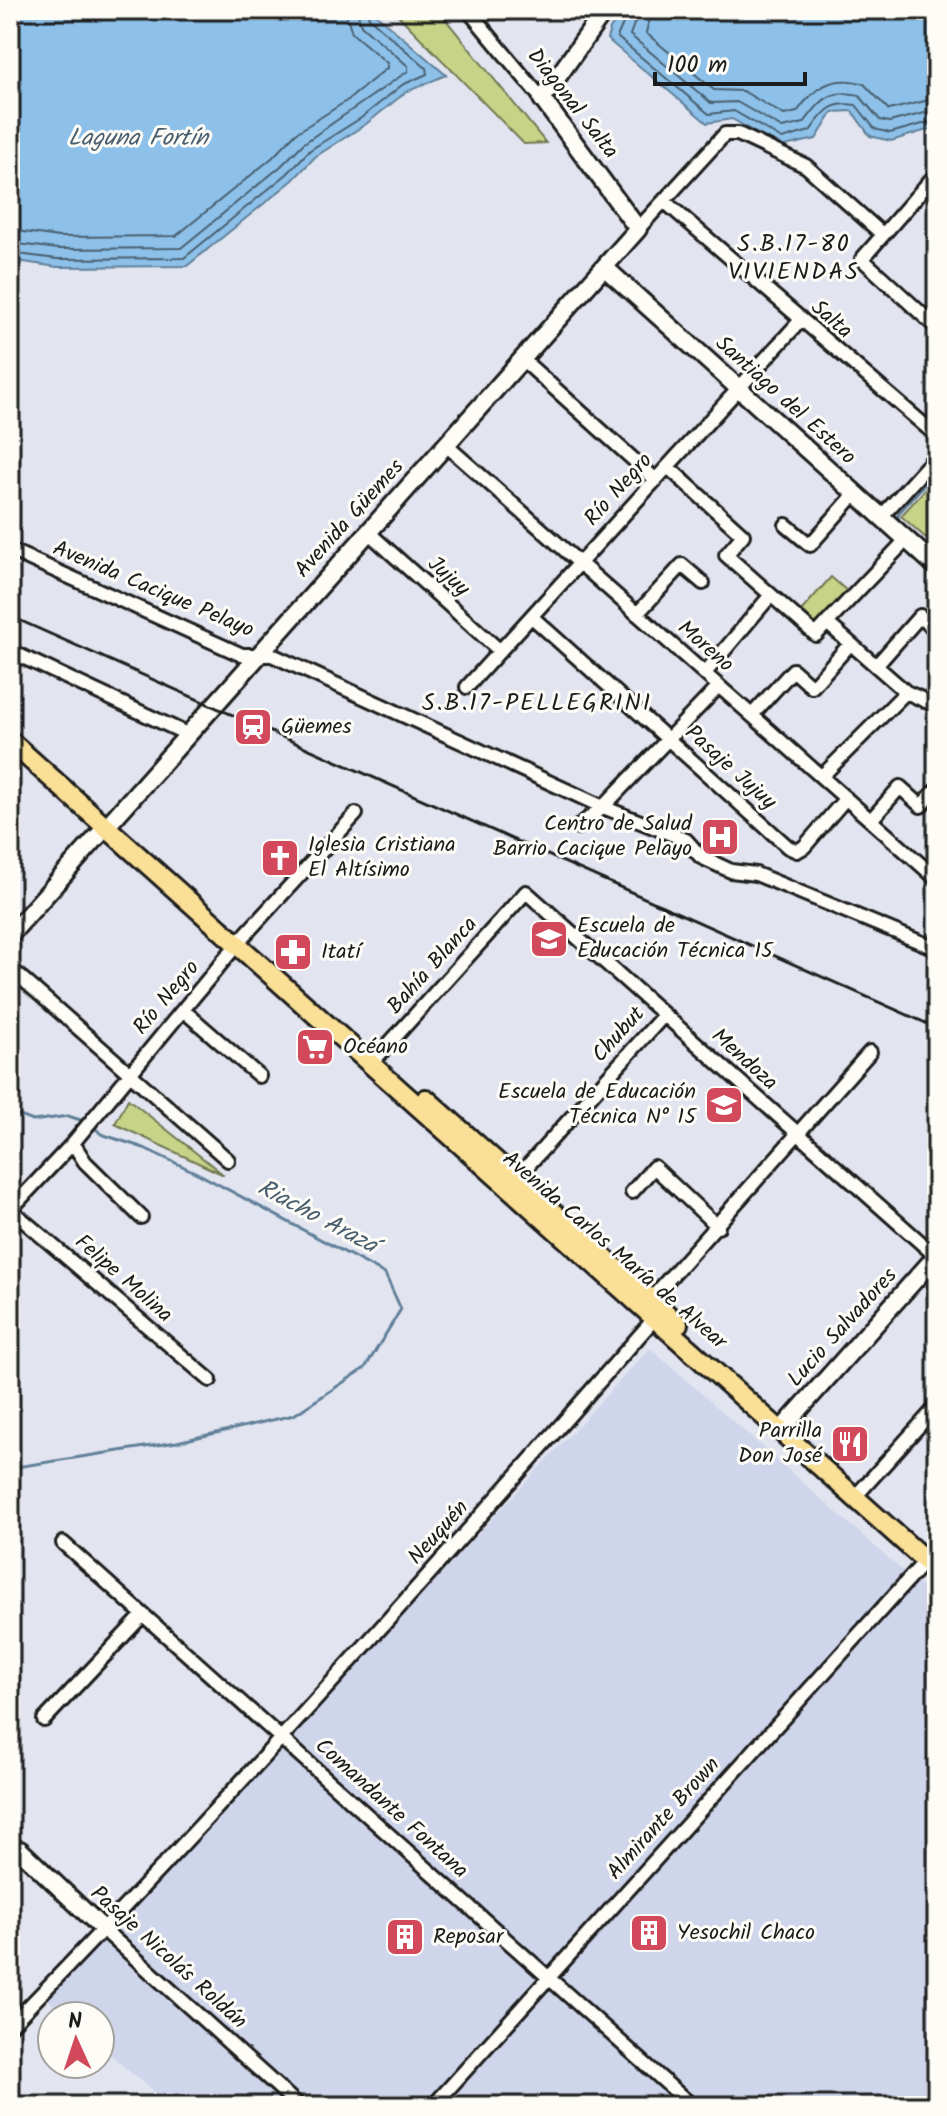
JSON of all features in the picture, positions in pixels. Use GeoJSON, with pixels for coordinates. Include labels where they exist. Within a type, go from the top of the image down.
{"type":"FeatureCollection","features":[{"type":"Feature","properties":{"kind":"main road","name":"Avenida Carlos María de Alvear"},"geometry":{"type":"LineString","coordinates":[[10,726],[240,942],[511,1183],[651,1299],[933,1562]]}},
{"type":"Feature","properties":{"kind":"main road","name":"Avenida Carlos María de Alvear"},"geometry":{"type":"LineString","coordinates":[[10,741],[111,824]]}},
{"type":"Feature","properties":{"kind":"main road","name":"Avenida Carlos María de Alvear"},"geometry":{"type":"LineString","coordinates":[[511,1183],[654,1319],[784,1426]]}},
{"type":"Feature","properties":{"kind":"street","name":"Diagonal Salta"},"geometry":{"type":"LineString","coordinates":[[468,10],[542,99],[638,229]]}},
{"type":"Feature","properties":{"kind":"street"},"geometry":{"type":"LineString","coordinates":[[542,99],[605,10]]}},
{"type":"Feature","properties":{"kind":"street","name":"Avenida Güemes"},"geometry":{"type":"LineString","coordinates":[[10,935],[725,134],[738,134],[806,166],[881,233]]}},
{"type":"Feature","properties":{"kind":"street"},"geometry":{"type":"LineString","coordinates":[[937,173],[881,233],[862,259],[937,328]]}},
{"type":"Feature","properties":{"kind":"street","name":"Salta"},"geometry":{"type":"LineString","coordinates":[[664,201],[937,436]]}},
{"type":"Feature","properties":{"kind":"street","name":"Santiago del Estero"},"geometry":{"type":"LineString","coordinates":[[604,267],[937,567]]}},
{"type":"Feature","properties":{"kind":"street","name":"Río Negro"},"geometry":{"type":"LineString","coordinates":[[467,687],[801,320]]}},
{"type":"Feature","properties":{"kind":"street"},"geometry":{"type":"LineString","coordinates":[[522,359],[656,480]]}},
{"type":"Feature","properties":{"kind":"street","name":"Moreno"},"geometry":{"type":"LineString","coordinates":[[446,445],[937,879]]}},
{"type":"Feature","properties":{"kind":"street"},"geometry":{"type":"LineString","coordinates":[[881,517],[937,455]]}},
{"type":"Feature","properties":{"kind":"street"},"geometry":{"type":"LineString","coordinates":[[668,467],[743,535],[726,555],[816,635],[906,540]]}},
{"type":"Feature","properties":{"kind":"street"},"geometry":{"type":"LineString","coordinates":[[786,525],[810,545],[855,494]]}},
{"type":"Feature","properties":{"kind":"street","name":"Jujuy"},"geometry":{"type":"LineString","coordinates":[[368,532],[500,651]]}},
{"type":"Feature","properties":{"kind":"street","name":"Avenida Cacique Pelayo"},"geometry":{"type":"LineString","coordinates":[[10,550],[242,655],[272,655],[603,807],[686,840],[701,857],[731,871],[756,874],[937,949]]}},
{"type":"Feature","properties":{"kind":"street"},"geometry":{"type":"LineString","coordinates":[[637,614],[682,565],[703,583]]}},
{"type":"Feature","properties":{"kind":"street"},"geometry":{"type":"LineString","coordinates":[[705,673],[771,595]]}},
{"type":"Feature","properties":{"kind":"street"},"geometry":{"type":"LineString","coordinates":[[876,666],[920,616],[937,632]]}},
{"type":"Feature","properties":{"kind":"street","name":"Pasaje Jujuy"},"geometry":{"type":"LineString","coordinates":[[532,617],[797,851],[846,798]]}},
{"type":"Feature","properties":{"kind":"street"},"geometry":{"type":"LineString","coordinates":[[827,623],[906,692],[937,706]]}},
{"type":"Feature","properties":{"kind":"street"},"geometry":{"type":"LineString","coordinates":[[752,715],[793,670],[812,687],[850,644]]}},
{"type":"Feature","properties":{"kind":"street"},"geometry":{"type":"LineString","coordinates":[[10,651],[189,735]]}},
{"type":"Feature","properties":{"kind":"street"},"geometry":{"type":"LineString","coordinates":[[578,827],[603,807],[719,686]]}},
{"type":"Feature","properties":{"kind":"street"},"geometry":{"type":"LineString","coordinates":[[822,776],[906,692]]}},
{"type":"Feature","properties":{"kind":"street"},"geometry":{"type":"LineString","coordinates":[[871,820],[900,787],[921,806],[935,791]]}},
{"type":"Feature","properties":{"kind":"street","name":"Río Negro"},"geometry":{"type":"LineString","coordinates":[[10,1210],[83,1132],[240,942],[356,814]]}},
{"type":"Feature","properties":{"kind":"street","name":"Mendoza"},"geometry":{"type":"LineString","coordinates":[[526,892],[937,1256]]}},
{"type":"Feature","properties":{"kind":"street","name":"Bahía Blanca"},"geometry":{"type":"LineString","coordinates":[[374,1062],[526,892]]}},
{"type":"Feature","properties":{"kind":"street"},"geometry":{"type":"LineString","coordinates":[[10,968],[228,1160]]}},
{"type":"Feature","properties":{"kind":"street"},"geometry":{"type":"LineString","coordinates":[[183,1010],[259,1076]]}},
{"type":"Feature","properties":{"kind":"street","name":"Chubut"},"geometry":{"type":"LineString","coordinates":[[511,1183],[664,1015]]}},
{"type":"Feature","properties":{"kind":"street"},"geometry":{"type":"LineString","coordinates":[[654,1319],[651,1299],[870,1052]]}},
{"type":"Feature","properties":{"kind":"street"},"geometry":{"type":"LineString","coordinates":[[73,1143],[85,1162],[141,1217]]}},
{"type":"Feature","properties":{"kind":"street"},"geometry":{"type":"LineString","coordinates":[[632,1192],[654,1167],[718,1227]]}},
{"type":"Feature","properties":{"kind":"street","name":"Felipe Molina"},"geometry":{"type":"LineString","coordinates":[[10,1210],[210,1380]]}},
{"type":"Feature","properties":{"kind":"street","name":"Lucio Salvadores"},"geometry":{"type":"LineString","coordinates":[[784,1426],[937,1256]]}},
{"type":"Feature","properties":{"kind":"street","name":"Neuquén"},"geometry":{"type":"LineString","coordinates":[[10,2026],[104,1930],[281,1737],[654,1319]]}},
{"type":"Feature","properties":{"kind":"street"},"geometry":{"type":"LineString","coordinates":[[858,1493],[937,1406]]}},
{"type":"Feature","properties":{"kind":"street","name":"Comandante Fontana"},"geometry":{"type":"LineString","coordinates":[[63,1543],[692,2106]]}},
{"type":"Feature","properties":{"kind":"street","name":"Almirante Brown"},"geometry":{"type":"LineString","coordinates":[[433,2106],[933,1562]]}},
{"type":"Feature","properties":{"kind":"street"},"geometry":{"type":"LineString","coordinates":[[44,1720],[143,1615]]}},
{"type":"Feature","properties":{"kind":"street","name":"Pasaje Nicolás Roldán"},"geometry":{"type":"LineString","coordinates":[[15,1846],[299,2106]]}},
{"type":"Feature","properties":{"kind":"shaded area"},"geometry":{"type":"Polygon","coordinates":[[[650,1348],[937,1601],[937,2106],[170,2106],[116,2060],[116,2000],[48,2000],[650,1348]]]}},
{"type":"Feature","properties":{"kind":"green space"},"geometry":{"type":"Polygon","coordinates":[[[393,10],[438,10],[546,143],[524,144],[393,10]]]}},
{"type":"Feature","properties":{"kind":"green space"},"geometry":{"type":"Polygon","coordinates":[[[937,476],[937,548],[901,516],[937,476]]]}},
{"type":"Feature","properties":{"kind":"green space"},"geometry":{"type":"Polygon","coordinates":[[[831,577],[847,591],[817,625],[801,611],[831,577]]]}},
{"type":"Feature","properties":{"kind":"green space"},"geometry":{"type":"Polygon","coordinates":[[[128,1099],[224,1175],[115,1124],[128,1099]]]}},
{"type":"Feature","properties":{"kind":"water","name":"Laguna Fortín"},"geometry":{"type":"Polygon","coordinates":[[[10,10],[371,10],[446,75],[406,92],[366,124],[315,157],[293,180],[187,266],[57,267],[10,260],[10,10]]]}},
{"type":"Feature","properties":{"kind":"water"},"geometry":{"type":"Polygon","coordinates":[[[623,10],[937,10],[937,127],[891,141],[870,136],[852,111],[833,112],[816,139],[780,147],[732,119],[707,123],[607,39],[623,10]]]}},
{"type":"Feature","properties":{"kind":"waterway"},"geometry":{"type":"LineString","coordinates":[[899,525],[898,514],[937,470]]}},
{"type":"Feature","properties":{"kind":"waterway","name":"Riacho Arazá"},"geometry":{"type":"LineString","coordinates":[[10,1112],[33,1121],[68,1116],[87,1122]]}},
{"type":"Feature","properties":{"kind":"waterway","name":"Riacho Arazá"},"geometry":{"type":"LineString","coordinates":[[10,1468],[177,1442],[294,1415],[365,1368],[401,1309],[385,1274],[199,1174],[144,1148],[101,1134],[93,1126]]}},
{"type":"Feature","properties":{"kind":"waterway","name":"Riacho Arazá"},"geometry":{"type":"LineString","coordinates":[[10,1810],[10,1833]]}},
{"type":"Feature","properties":{"kind":"railway"},"geometry":{"type":"LineString","coordinates":[[10,616],[937,1028]]}},
{"type":"Feature","properties":{"kind":"place","name":"Güemes"},"geometry":{"type":"Point","coordinates":[253,727]}},
{"type":"Feature","properties":{"kind":"place","name":"Centro de Salud Barrio Cacique Pelayo"},"geometry":{"type":"Point","coordinates":[720,837]}},
{"type":"Feature","properties":{"kind":"place","name":"Iglesia Cristiana El Altísimo"},"geometry":{"type":"Point","coordinates":[280,858]}},
{"type":"Feature","properties":{"kind":"place","name":"Escuela de Educación Técnica 15"},"geometry":{"type":"Point","coordinates":[549,939]}},
{"type":"Feature","properties":{"kind":"place","name":"Itatí"},"geometry":{"type":"Point","coordinates":[293,952]}},
{"type":"Feature","properties":{"kind":"place","name":"Océano"},"geometry":{"type":"Point","coordinates":[315,1047]}},
{"type":"Feature","properties":{"kind":"place","name":"Escuela de Educación Técnica N° 15"},"geometry":{"type":"Point","coordinates":[724,1105]}},
{"type":"Feature","properties":{"kind":"place","name":"Parrilla Don José"},"geometry":{"type":"Point","coordinates":[850,1444]}},
{"type":"Feature","properties":{"kind":"place","name":"Yesochil Chaco"},"geometry":{"type":"Point","coordinates":[649,1933]}},
{"type":"Feature","properties":{"kind":"place","name":"Reposar"},"geometry":{"type":"Point","coordinates":[405,1937]}},
{"type":"Feature","properties":{"kind":"district","name":"S.B.17-80 VIVIENDAS"},"geometry":{"type":"Point","coordinates":[794,258]}},
{"type":"Feature","properties":{"kind":"district","name":"S.B.17-PELLEGRINI"},"geometry":{"type":"Point","coordinates":[537,703]}}]}
